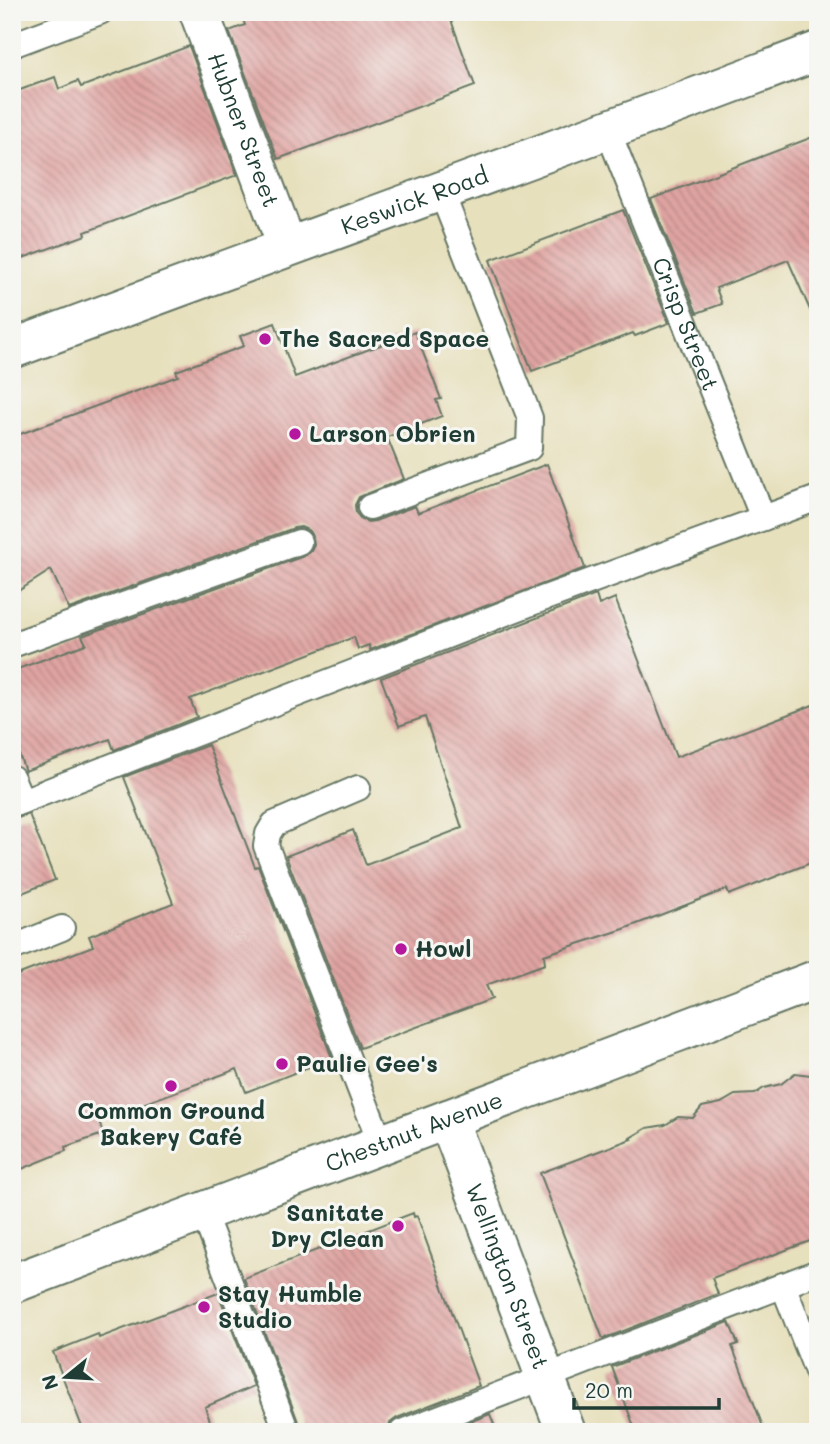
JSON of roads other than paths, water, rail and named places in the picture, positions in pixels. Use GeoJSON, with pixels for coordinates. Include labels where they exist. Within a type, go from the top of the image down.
{"type":"FeatureCollection","features":[{"type":"Feature","properties":{"kind":"street","name":"Hubner Street"},"geometry":{"type":"LineString","coordinates":[[199,12],[287,246]]}},
{"type":"Feature","properties":{"kind":"street","name":"Keswick Road"},"geometry":{"type":"LineString","coordinates":[[12,349],[287,246],[608,131],[818,51]]}},
{"type":"Feature","properties":{"kind":"street","name":"Chestnut Avenue"},"geometry":{"type":"LineString","coordinates":[[12,1284],[818,979]]}},
{"type":"Feature","properties":{"kind":"street","name":"Wellington Street"},"geometry":{"type":"LineString","coordinates":[[448,1119],[566,1432]]}},
{"type":"Feature","properties":{"kind":"lane"},"geometry":{"type":"LineString","coordinates":[[12,45],[100,12]]}},
{"type":"Feature","properties":{"kind":"lane","name":"Crisp Street"},"geometry":{"type":"LineString","coordinates":[[608,131],[763,518]]}},
{"type":"Feature","properties":{"kind":"lane"},"geometry":{"type":"LineString","coordinates":[[370,507],[529,448],[530,418],[441,191]]}},
{"type":"Feature","properties":{"kind":"lane"},"geometry":{"type":"LineString","coordinates":[[12,778],[17,803],[534,602],[818,498]]}},
{"type":"Feature","properties":{"kind":"lane"},"geometry":{"type":"LineString","coordinates":[[12,645],[299,542]]}},
{"type":"Feature","properties":{"kind":"lane"},"geometry":{"type":"LineString","coordinates":[[358,788],[274,824],[268,834],[266,846],[381,1144]]}},
{"type":"Feature","properties":{"kind":"lane"},"geometry":{"type":"LineString","coordinates":[[12,948],[62,928]]}},
{"type":"Feature","properties":{"kind":"lane"},"geometry":{"type":"LineString","coordinates":[[203,1212],[287,1432]]}},
{"type":"Feature","properties":{"kind":"lane"},"geometry":{"type":"LineString","coordinates":[[402,1432],[818,1272]]}},
{"type":"Feature","properties":{"kind":"lane"},"geometry":{"type":"LineString","coordinates":[[783,1285],[818,1374]]}},
{"type":"Feature","properties":{"kind":"place","name":"The Sacred Space"},"geometry":{"type":"Point","coordinates":[265,339]}},
{"type":"Feature","properties":{"kind":"place","name":"Larson Obrien"},"geometry":{"type":"Point","coordinates":[295,434]}},
{"type":"Feature","properties":{"kind":"place","name":"Howl"},"geometry":{"type":"Point","coordinates":[401,949]}},
{"type":"Feature","properties":{"kind":"place","name":"Paulie Gee's"},"geometry":{"type":"Point","coordinates":[282,1064]}},
{"type":"Feature","properties":{"kind":"place","name":"Common Ground Bakery Café"},"geometry":{"type":"Point","coordinates":[171,1086]}},
{"type":"Feature","properties":{"kind":"place","name":"Sanitate Dry Clean"},"geometry":{"type":"Point","coordinates":[398,1226]}},
{"type":"Feature","properties":{"kind":"place","name":"Stay Humble Studio"},"geometry":{"type":"Point","coordinates":[204,1307]}}]}
